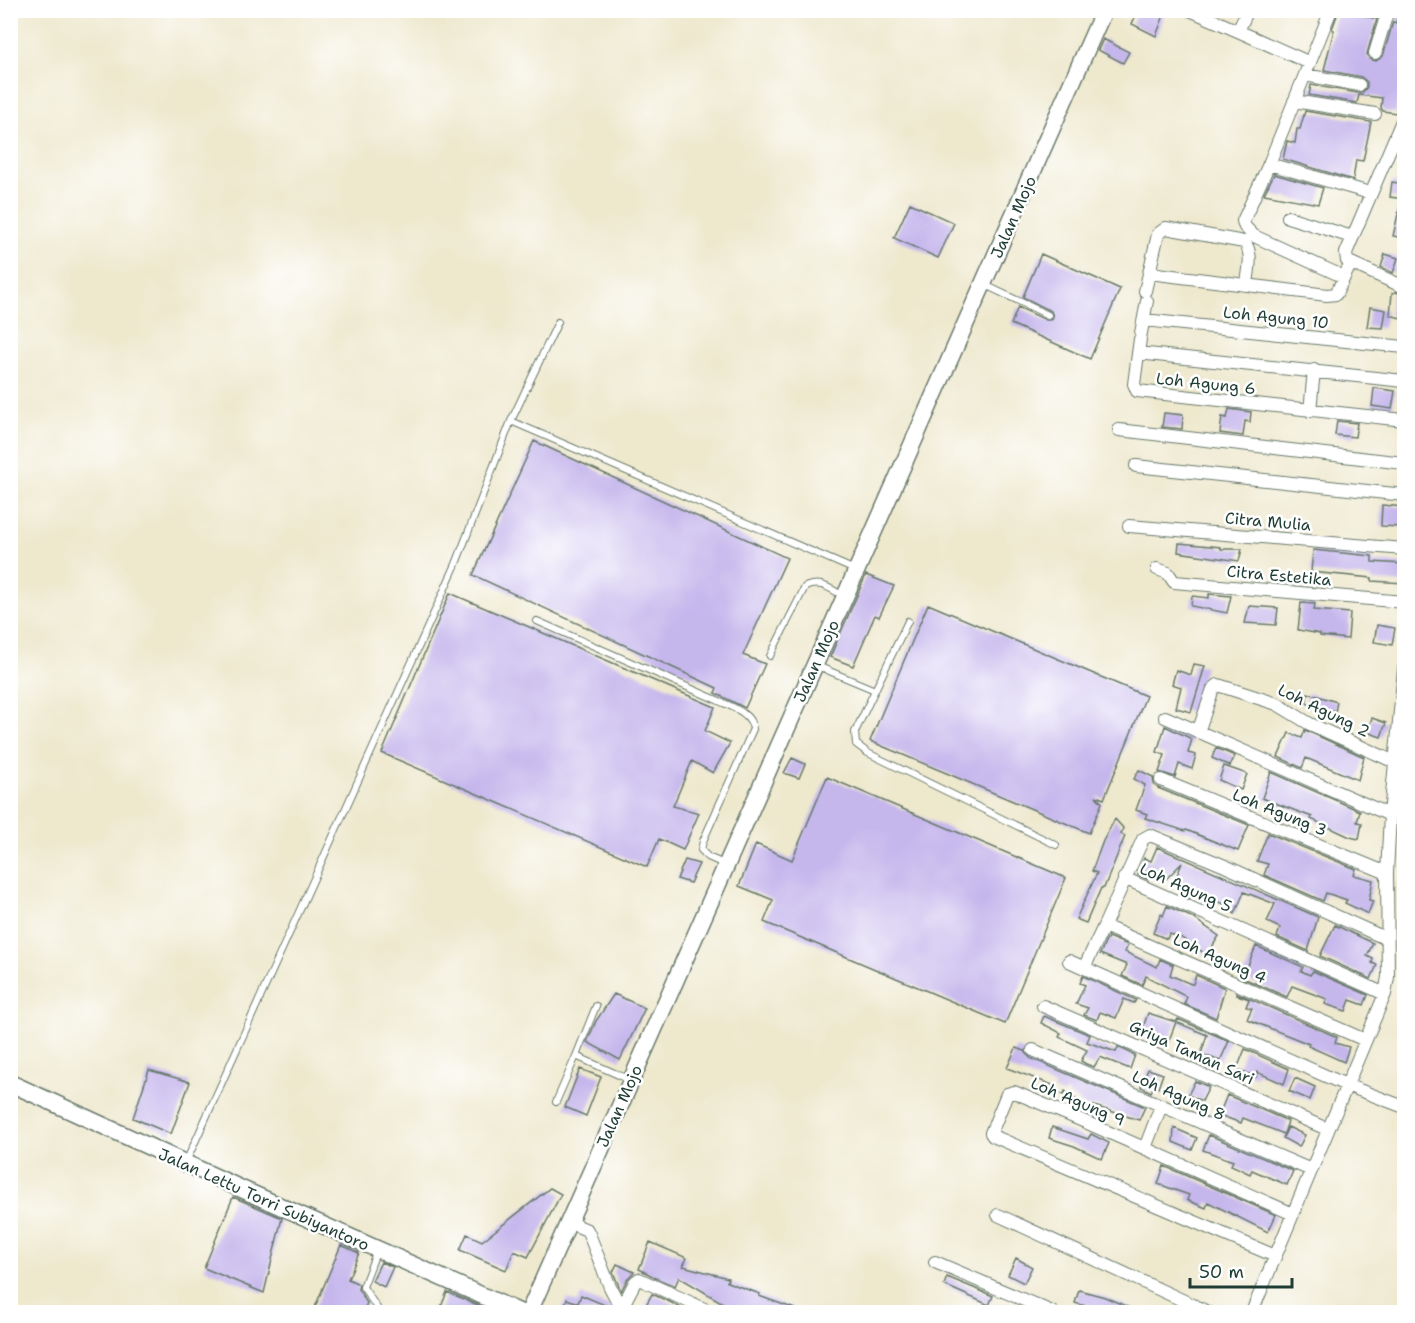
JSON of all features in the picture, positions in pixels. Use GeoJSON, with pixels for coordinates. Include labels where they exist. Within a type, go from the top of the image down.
{"type":"FeatureCollection","features":[{"type":"Feature","properties":{"kind":"street","name":"Jalan Mojo"},"geometry":{"type":"LineString","coordinates":[[529,1312],[575,1224],[630,1080],[727,866],[855,570],[1104,10]]}},
{"type":"Feature","properties":{"kind":"street"},"geometry":{"type":"LineString","coordinates":[[1190,10],[1239,31],[1308,69],[1359,85]]}},
{"type":"Feature","properties":{"kind":"street"},"geometry":{"type":"LineString","coordinates":[[1239,31],[1248,10]]}},
{"type":"Feature","properties":{"kind":"street"},"geometry":{"type":"LineString","coordinates":[[1331,10],[1269,164],[1244,216],[1245,227],[1254,236],[1344,277]]}},
{"type":"Feature","properties":{"kind":"street"},"geometry":{"type":"LineString","coordinates":[[1375,53],[1388,10]]}},
{"type":"Feature","properties":{"kind":"street"},"geometry":{"type":"LineString","coordinates":[[1294,101],[1375,114]]}},
{"type":"Feature","properties":{"kind":"street"},"geometry":{"type":"LineString","coordinates":[[1404,116],[1370,193],[1347,253],[1347,261],[1351,264],[1404,287]]}},
{"type":"Feature","properties":{"kind":"street"},"geometry":{"type":"LineString","coordinates":[[1269,164],[1370,193]]}},
{"type":"Feature","properties":{"kind":"street"},"geometry":{"type":"LineString","coordinates":[[1288,217],[1352,237]]}},
{"type":"Feature","properties":{"kind":"street","name":"Loh Agung 6"},"geometry":{"type":"LineString","coordinates":[[1247,285],[1250,255],[1249,247],[1244,242],[1166,228],[1158,234],[1149,273],[1138,353],[1134,384],[1137,391],[1404,420]]}},
{"type":"Feature","properties":{"kind":"street"},"geometry":{"type":"LineString","coordinates":[[1149,273],[1327,295],[1336,294],[1351,264]]}},
{"type":"Feature","properties":{"kind":"street","name":"Loh Agung 10"},"geometry":{"type":"LineString","coordinates":[[1144,320],[1404,347]]}},
{"type":"Feature","properties":{"kind":"street","name":"Loh Agung 6"},"geometry":{"type":"LineString","coordinates":[[1138,353],[1404,381]]}},
{"type":"Feature","properties":{"kind":"street"},"geometry":{"type":"LineString","coordinates":[[1310,411],[1314,370]]}},
{"type":"Feature","properties":{"kind":"street"},"geometry":{"type":"LineString","coordinates":[[1119,430],[1404,463]]}},
{"type":"Feature","properties":{"kind":"street"},"geometry":{"type":"LineString","coordinates":[[1136,466],[1404,495]]}},
{"type":"Feature","properties":{"kind":"street","name":"Citra Mulia"},"geometry":{"type":"LineString","coordinates":[[1129,526],[1404,549]]}},
{"type":"Feature","properties":{"kind":"street","name":"Citra Estetika"},"geometry":{"type":"LineString","coordinates":[[1157,569],[1168,573],[1174,582],[1404,602]]}},
{"type":"Feature","properties":{"kind":"street"},"geometry":{"type":"LineString","coordinates":[[1252,1312],[1385,994],[1388,977],[1387,873],[1390,815],[1404,669]]}},
{"type":"Feature","properties":{"kind":"street","name":"Loh Agung 2"},"geometry":{"type":"LineString","coordinates":[[1198,732],[1212,693],[1218,685],[1277,704],[1310,724],[1395,762]]}},
{"type":"Feature","properties":{"kind":"street"},"geometry":{"type":"LineString","coordinates":[[1165,717],[1390,815]]}},
{"type":"Feature","properties":{"kind":"street","name":"Loh Agung 3"},"geometry":{"type":"LineString","coordinates":[[1161,780],[1387,873]]}},
{"type":"Feature","properties":{"kind":"street","name":"Loh Agung 5"},"geometry":{"type":"LineString","coordinates":[[1385,994],[1124,878],[1143,839],[1150,835],[1387,939]]}},
{"type":"Feature","properties":{"kind":"street"},"geometry":{"type":"LineString","coordinates":[[1084,968],[1124,878]]}},
{"type":"Feature","properties":{"kind":"street","name":"Loh Agung 4"},"geometry":{"type":"LineString","coordinates":[[1104,926],[1365,1040]]}},
{"type":"Feature","properties":{"kind":"street"},"geometry":{"type":"LineString","coordinates":[[1069,961],[1346,1085],[1404,1107]]}},
{"type":"Feature","properties":{"kind":"street","name":"Griya Taman Sari"},"geometry":{"type":"LineString","coordinates":[[1043,1006],[1327,1129]]}},
{"type":"Feature","properties":{"kind":"street","name":"Loh Agung 8"},"geometry":{"type":"LineString","coordinates":[[1033,1050],[1311,1170]]}},
{"type":"Feature","properties":{"kind":"street","name":"Jalan Lettu Torri Subiyantoro"},"geometry":{"type":"LineString","coordinates":[[10,1083],[519,1312]]}},
{"type":"Feature","properties":{"kind":"street","name":"Loh Agung 9"},"geometry":{"type":"LineString","coordinates":[[1275,1256],[993,1137],[991,1133],[1007,1094],[1011,1092],[1145,1148],[1293,1214]]}},
{"type":"Feature","properties":{"kind":"street"},"geometry":{"type":"LineString","coordinates":[[1145,1148],[1161,1106]]}},
{"type":"Feature","properties":{"kind":"street"},"geometry":{"type":"LineString","coordinates":[[998,1215],[1208,1312]]}},
{"type":"Feature","properties":{"kind":"street"},"geometry":{"type":"LineString","coordinates":[[575,1224],[589,1234],[610,1287],[622,1310]]}},
{"type":"Feature","properties":{"kind":"street"},"geometry":{"type":"LineString","coordinates":[[935,1262],[1052,1312]]}},
{"type":"Feature","properties":{"kind":"street"},"geometry":{"type":"LineString","coordinates":[[622,1310],[635,1282],[639,1279],[711,1312]]}},
{"type":"Feature","properties":{"kind":"lane"},"geometry":{"type":"LineString","coordinates":[[983,284],[1048,315]]}},
{"type":"Feature","properties":{"kind":"lane"},"geometry":{"type":"LineString","coordinates":[[185,1163],[456,564],[511,421],[558,322]]}},
{"type":"Feature","properties":{"kind":"lane"},"geometry":{"type":"LineString","coordinates":[[511,421],[855,570]]}},
{"type":"Feature","properties":{"kind":"lane"},"geometry":{"type":"LineString","coordinates":[[770,656],[805,587],[813,583],[821,584],[844,597]]}},
{"type":"Feature","properties":{"kind":"lane"},"geometry":{"type":"LineString","coordinates":[[537,621],[717,700],[744,713],[752,721],[753,729],[703,841],[702,850],[708,858],[727,866]]}},
{"type":"Feature","properties":{"kind":"lane"},"geometry":{"type":"LineString","coordinates":[[908,621],[855,732],[856,744],[861,749],[1056,845]]}},
{"type":"Feature","properties":{"kind":"lane"},"geometry":{"type":"LineString","coordinates":[[814,665],[875,690]]}},
{"type":"Feature","properties":{"kind":"lane"},"geometry":{"type":"LineString","coordinates":[[556,1102],[596,1006]]}},
{"type":"Feature","properties":{"kind":"lane"},"geometry":{"type":"LineString","coordinates":[[576,1056],[630,1080]]}},
{"type":"Feature","properties":{"kind":"lane"},"geometry":{"type":"LineString","coordinates":[[375,1312],[377,1308],[375,1302],[363,1287],[378,1250]]}},
{"type":"Feature","properties":{"kind":"building"},"geometry":{"type":"Polygon","coordinates":[[[1138,10],[1166,10],[1156,36],[1132,24],[1138,10]]]}},
{"type":"Feature","properties":{"kind":"building"},"geometry":{"type":"Polygon","coordinates":[[[1339,10],[1354,10],[1353,13],[1377,19],[1367,54],[1369,59],[1376,61],[1383,56],[1399,10],[1404,10],[1404,84],[1400,84],[1396,113],[1383,111],[1382,98],[1359,95],[1357,103],[1309,95],[1311,85],[1358,93],[1362,93],[1367,87],[1367,82],[1361,77],[1324,70],[1334,30],[1332,29],[1339,10]]]}},
{"type":"Feature","properties":{"kind":"building"},"geometry":{"type":"Polygon","coordinates":[[[1103,39],[1129,52],[1123,63],[1098,50],[1103,39]]]}},
{"type":"Feature","properties":{"kind":"building"},"geometry":{"type":"Polygon","coordinates":[[[1305,111],[1371,122],[1363,161],[1356,160],[1353,180],[1283,159],[1287,141],[1295,143],[1297,129],[1300,129],[1305,111]]]}},
{"type":"Feature","properties":{"kind":"building"},"geometry":{"type":"Polygon","coordinates":[[[1274,174],[1323,188],[1318,204],[1264,194],[1274,174]]]}},
{"type":"Feature","properties":{"kind":"building"},"geometry":{"type":"Polygon","coordinates":[[[1392,182],[1404,184],[1404,199],[1390,197],[1392,182]]]}},
{"type":"Feature","properties":{"kind":"building"},"geometry":{"type":"Polygon","coordinates":[[[910,203],[954,223],[938,258],[894,238],[910,203]]]}},
{"type":"Feature","properties":{"kind":"building"},"geometry":{"type":"Polygon","coordinates":[[[1400,205],[1404,206],[1404,238],[1393,236],[1400,205]]]}},
{"type":"Feature","properties":{"kind":"building"},"geometry":{"type":"Polygon","coordinates":[[[1041,254],[1120,289],[1090,359],[1011,324],[1018,307],[1046,320],[1053,317],[1051,311],[1023,297],[1041,254]]]}},
{"type":"Feature","properties":{"kind":"building"},"geometry":{"type":"Polygon","coordinates":[[[1385,254],[1398,258],[1393,273],[1381,267],[1385,254]]]}},
{"type":"Feature","properties":{"kind":"building"},"geometry":{"type":"Polygon","coordinates":[[[1392,293],[1404,295],[1404,319],[1390,315],[1392,293]]]}},
{"type":"Feature","properties":{"kind":"building"},"geometry":{"type":"Polygon","coordinates":[[[1370,307],[1386,310],[1383,328],[1367,327],[1370,307]]]}},
{"type":"Feature","properties":{"kind":"building"},"geometry":{"type":"Polygon","coordinates":[[[1374,388],[1395,391],[1392,409],[1372,406],[1374,388]]]}},
{"type":"Feature","properties":{"kind":"building"},"geometry":{"type":"Polygon","coordinates":[[[1229,409],[1251,412],[1250,422],[1245,421],[1243,436],[1220,433],[1222,417],[1227,418],[1229,409]]]}},
{"type":"Feature","properties":{"kind":"building"},"geometry":{"type":"Polygon","coordinates":[[[1164,413],[1183,415],[1182,429],[1162,427],[1164,413]]]}},
{"type":"Feature","properties":{"kind":"building"},"geometry":{"type":"Polygon","coordinates":[[[1337,421],[1357,423],[1355,437],[1335,435],[1337,421]]]}},
{"type":"Feature","properties":{"kind":"building"},"geometry":{"type":"Polygon","coordinates":[[[534,441],[787,558],[743,655],[765,664],[745,708],[715,693],[717,688],[473,575],[534,441]]]}},
{"type":"Feature","properties":{"kind":"building"},"geometry":{"type":"Polygon","coordinates":[[[1382,505],[1404,507],[1402,527],[1381,526],[1382,505]]]}},
{"type":"Feature","properties":{"kind":"building"},"geometry":{"type":"Polygon","coordinates":[[[1179,543],[1221,547],[1221,549],[1242,549],[1239,561],[1178,552],[1179,543]]]}},
{"type":"Feature","properties":{"kind":"building"},"geometry":{"type":"Polygon","coordinates":[[[1313,550],[1372,556],[1372,562],[1404,564],[1404,583],[1311,572],[1313,550]]]}},
{"type":"Feature","properties":{"kind":"building"},"geometry":{"type":"Polygon","coordinates":[[[866,575],[894,586],[879,617],[875,615],[853,666],[830,657],[866,575]]]}},
{"type":"Feature","properties":{"kind":"building"},"geometry":{"type":"Polygon","coordinates":[[[450,593],[715,707],[705,731],[730,743],[713,773],[692,761],[673,806],[699,813],[683,850],[659,839],[647,867],[382,753],[450,593]]]}},
{"type":"Feature","properties":{"kind":"building"},"geometry":{"type":"Polygon","coordinates":[[[1209,594],[1231,596],[1227,613],[1191,606],[1192,596],[1209,598],[1209,594]]]}},
{"type":"Feature","properties":{"kind":"building"},"geometry":{"type":"Polygon","coordinates":[[[1301,603],[1315,604],[1314,610],[1350,613],[1348,639],[1320,636],[1320,634],[1298,630],[1301,603]]]}},
{"type":"Feature","properties":{"kind":"building"},"geometry":{"type":"Polygon","coordinates":[[[928,604],[1146,696],[1104,799],[1096,796],[1102,803],[1089,833],[870,741],[928,604]]]}},
{"type":"Feature","properties":{"kind":"building"},"geometry":{"type":"Polygon","coordinates":[[[1249,606],[1278,608],[1276,625],[1245,623],[1249,606]]]}},
{"type":"Feature","properties":{"kind":"building"},"geometry":{"type":"Polygon","coordinates":[[[1377,625],[1395,628],[1392,645],[1374,642],[1377,625]]]}},
{"type":"Feature","properties":{"kind":"building"},"geometry":{"type":"Polygon","coordinates":[[[1194,664],[1205,666],[1191,712],[1176,708],[1181,687],[1172,684],[1176,670],[1191,675],[1194,664]]]}},
{"type":"Feature","properties":{"kind":"building"},"geometry":{"type":"Polygon","coordinates":[[[1308,693],[1337,702],[1335,712],[1306,703],[1308,693]]]}},
{"type":"Feature","properties":{"kind":"building"},"geometry":{"type":"Polygon","coordinates":[[[1372,718],[1386,723],[1381,737],[1367,732],[1372,718]]]}},
{"type":"Feature","properties":{"kind":"building"},"geometry":{"type":"Polygon","coordinates":[[[1165,726],[1192,739],[1188,753],[1196,755],[1192,769],[1179,764],[1175,777],[1159,772],[1165,755],[1157,752],[1165,726]]]}},
{"type":"Feature","properties":{"kind":"building"},"geometry":{"type":"Polygon","coordinates":[[[1305,730],[1364,757],[1358,780],[1306,758],[1302,768],[1278,757],[1289,733],[1302,738],[1305,730]]]}},
{"type":"Feature","properties":{"kind":"building"},"geometry":{"type":"Polygon","coordinates":[[[1216,748],[1235,756],[1230,766],[1212,758],[1216,748]]]}},
{"type":"Feature","properties":{"kind":"building"},"geometry":{"type":"Polygon","coordinates":[[[792,758],[805,764],[799,778],[784,773],[792,758]]]}},
{"type":"Feature","properties":{"kind":"building"},"geometry":{"type":"Polygon","coordinates":[[[1224,766],[1247,774],[1241,790],[1219,780],[1224,766]]]}},
{"type":"Feature","properties":{"kind":"building"},"geometry":{"type":"Polygon","coordinates":[[[1139,770],[1153,777],[1154,785],[1158,788],[1249,825],[1238,851],[1186,830],[1145,818],[1147,814],[1136,810],[1145,785],[1134,779],[1139,770]]]}},
{"type":"Feature","properties":{"kind":"building"},"geometry":{"type":"Polygon","coordinates":[[[1271,772],[1360,811],[1357,822],[1362,823],[1359,839],[1311,819],[1312,817],[1262,798],[1271,772]]]}},
{"type":"Feature","properties":{"kind":"building"},"geometry":{"type":"Polygon","coordinates":[[[827,777],[1066,878],[1005,1024],[764,922],[773,900],[739,886],[756,844],[792,860],[827,777]]]}},
{"type":"Feature","properties":{"kind":"building"},"geometry":{"type":"Polygon","coordinates":[[[1115,819],[1123,828],[1121,834],[1125,836],[1104,888],[1101,888],[1086,923],[1076,919],[1097,873],[1092,871],[1103,841],[1115,819]]]}},
{"type":"Feature","properties":{"kind":"building"},"geometry":{"type":"Polygon","coordinates":[[[1268,833],[1356,869],[1354,875],[1373,880],[1369,900],[1373,901],[1368,914],[1345,903],[1347,900],[1326,893],[1323,901],[1264,875],[1268,864],[1257,861],[1268,833]]]}},
{"type":"Feature","properties":{"kind":"building"},"geometry":{"type":"Polygon","coordinates":[[[1157,847],[1318,917],[1308,951],[1277,937],[1280,928],[1267,922],[1275,904],[1244,892],[1235,914],[1222,903],[1193,894],[1191,899],[1184,895],[1189,890],[1174,883],[1182,863],[1166,879],[1146,872],[1147,879],[1138,875],[1144,858],[1151,861],[1157,847]]]}},
{"type":"Feature","properties":{"kind":"building"},"geometry":{"type":"Polygon","coordinates":[[[685,860],[699,864],[690,883],[677,879],[685,860]]]}},
{"type":"Feature","properties":{"kind":"building"},"geometry":{"type":"Polygon","coordinates":[[[1167,906],[1193,918],[1219,936],[1207,955],[1180,937],[1169,934],[1167,939],[1153,933],[1167,906]]]}},
{"type":"Feature","properties":{"kind":"building"},"geometry":{"type":"Polygon","coordinates":[[[1335,925],[1373,943],[1367,956],[1373,959],[1372,963],[1377,965],[1371,979],[1320,956],[1335,925]]]}},
{"type":"Feature","properties":{"kind":"building"},"geometry":{"type":"Polygon","coordinates":[[[1108,937],[1128,945],[1125,952],[1157,967],[1160,959],[1173,965],[1170,975],[1193,984],[1196,975],[1225,988],[1216,1018],[1184,1004],[1187,997],[1146,976],[1142,985],[1122,976],[1127,965],[1100,954],[1108,937]]]}},
{"type":"Feature","properties":{"kind":"building"},"geometry":{"type":"Polygon","coordinates":[[[1256,946],[1303,967],[1301,971],[1310,975],[1313,971],[1368,995],[1364,1005],[1350,1000],[1346,1011],[1325,1004],[1327,999],[1292,986],[1287,997],[1243,978],[1256,946]]]}},
{"type":"Feature","properties":{"kind":"building"},"geometry":{"type":"Polygon","coordinates":[[[1083,976],[1136,1000],[1134,1003],[1124,999],[1116,1018],[1100,1012],[1097,1020],[1084,1015],[1088,1008],[1076,1004],[1085,985],[1080,983],[1083,976]]]}},
{"type":"Feature","properties":{"kind":"building"},"geometry":{"type":"Polygon","coordinates":[[[1237,993],[1337,1037],[1335,1043],[1349,1047],[1344,1062],[1308,1046],[1309,1044],[1247,1019],[1252,1008],[1246,1007],[1249,999],[1237,993]]]}},
{"type":"Feature","properties":{"kind":"building"},"geometry":{"type":"Polygon","coordinates":[[[614,994],[645,1008],[620,1060],[587,1042],[596,1021],[614,994]]]}},
{"type":"Feature","properties":{"kind":"building"},"geometry":{"type":"Polygon","coordinates":[[[1148,1013],[1176,1022],[1168,1043],[1141,1033],[1148,1013]]]}},
{"type":"Feature","properties":{"kind":"building"},"geometry":{"type":"Polygon","coordinates":[[[1044,1016],[1090,1035],[1087,1042],[1116,1052],[1118,1047],[1135,1055],[1130,1069],[1100,1057],[1094,1067],[1081,1061],[1087,1050],[1059,1037],[1061,1033],[1041,1023],[1044,1016]]]}},
{"type":"Feature","properties":{"kind":"building"},"geometry":{"type":"Polygon","coordinates":[[[1178,1019],[1229,1041],[1220,1061],[1201,1054],[1207,1035],[1176,1022],[1178,1019]]]}},
{"type":"Feature","properties":{"kind":"building"},"geometry":{"type":"Polygon","coordinates":[[[1016,1048],[1025,1051],[1030,1058],[1145,1107],[1139,1120],[1094,1106],[1093,1109],[1085,1106],[1065,1091],[1064,1095],[1053,1090],[1055,1086],[1007,1068],[1016,1048]]]}},
{"type":"Feature","properties":{"kind":"building"},"geometry":{"type":"Polygon","coordinates":[[[1245,1049],[1289,1069],[1284,1084],[1257,1072],[1256,1077],[1237,1069],[1245,1049]]]}},
{"type":"Feature","properties":{"kind":"building"},"geometry":{"type":"Polygon","coordinates":[[[580,1069],[601,1077],[586,1116],[565,1107],[580,1069]]]}},
{"type":"Feature","properties":{"kind":"building"},"geometry":{"type":"Polygon","coordinates":[[[1148,1069],[1163,1074],[1158,1088],[1154,1086],[1151,1092],[1141,1087],[1148,1069]]]}},
{"type":"Feature","properties":{"kind":"building"},"geometry":{"type":"Polygon","coordinates":[[[149,1070],[190,1082],[171,1134],[133,1118],[149,1070]]]}},
{"type":"Feature","properties":{"kind":"building"},"geometry":{"type":"Polygon","coordinates":[[[1295,1078],[1315,1087],[1310,1100],[1289,1091],[1295,1078]]]}},
{"type":"Feature","properties":{"kind":"building"},"geometry":{"type":"Polygon","coordinates":[[[1195,1081],[1209,1087],[1202,1101],[1188,1095],[1195,1081]]]}},
{"type":"Feature","properties":{"kind":"building"},"geometry":{"type":"Polygon","coordinates":[[[1227,1095],[1288,1121],[1284,1134],[1243,1118],[1241,1123],[1219,1115],[1227,1095]]]}},
{"type":"Feature","properties":{"kind":"building"},"geometry":{"type":"Polygon","coordinates":[[[1052,1127],[1088,1139],[1091,1134],[1109,1143],[1102,1159],[1049,1138],[1052,1127]]]}},
{"type":"Feature","properties":{"kind":"building"},"geometry":{"type":"Polygon","coordinates":[[[1288,1127],[1305,1135],[1299,1147],[1283,1138],[1288,1127]]]}},
{"type":"Feature","properties":{"kind":"building"},"geometry":{"type":"Polygon","coordinates":[[[1174,1128],[1197,1138],[1192,1150],[1173,1142],[1174,1128]]]}},
{"type":"Feature","properties":{"kind":"building"},"geometry":{"type":"Polygon","coordinates":[[[1209,1135],[1293,1171],[1287,1185],[1252,1170],[1250,1174],[1231,1165],[1233,1161],[1203,1150],[1209,1135]]]}},
{"type":"Feature","properties":{"kind":"building"},"geometry":{"type":"Polygon","coordinates":[[[1164,1166],[1276,1215],[1268,1232],[1208,1202],[1206,1208],[1187,1200],[1189,1195],[1158,1184],[1164,1166]]]}},
{"type":"Feature","properties":{"kind":"building"},"geometry":{"type":"Polygon","coordinates":[[[550,1188],[561,1194],[528,1257],[514,1251],[506,1270],[460,1250],[467,1234],[482,1241],[550,1188]]]}},
{"type":"Feature","properties":{"kind":"building"},"geometry":{"type":"Polygon","coordinates":[[[233,1197],[282,1218],[264,1293],[204,1268],[233,1197]]]}},
{"type":"Feature","properties":{"kind":"building"},"geometry":{"type":"Polygon","coordinates":[[[650,1242],[687,1258],[683,1266],[728,1278],[727,1282],[801,1311],[738,1312],[679,1277],[675,1286],[660,1280],[639,1269],[650,1242]]]}},
{"type":"Feature","properties":{"kind":"building"},"geometry":{"type":"Polygon","coordinates":[[[341,1245],[359,1253],[348,1279],[359,1284],[358,1289],[367,1303],[363,1312],[313,1312],[341,1245]]]}},
{"type":"Feature","properties":{"kind":"building"},"geometry":{"type":"Polygon","coordinates":[[[1016,1258],[1032,1267],[1024,1283],[1008,1275],[1016,1258]]]}},
{"type":"Feature","properties":{"kind":"building"},"geometry":{"type":"Polygon","coordinates":[[[381,1262],[393,1267],[384,1287],[372,1281],[381,1262]]]}},
{"type":"Feature","properties":{"kind":"building"},"geometry":{"type":"Polygon","coordinates":[[[617,1264],[634,1272],[621,1291],[613,1272],[617,1264]]]}},
{"type":"Feature","properties":{"kind":"building"},"geometry":{"type":"Polygon","coordinates":[[[947,1277],[993,1296],[989,1305],[944,1285],[947,1277]]]}},
{"type":"Feature","properties":{"kind":"building"},"geometry":{"type":"Polygon","coordinates":[[[1079,1290],[1105,1297],[1139,1312],[1106,1312],[1075,1303],[1079,1290]]]}},
{"type":"Feature","properties":{"kind":"building"},"geometry":{"type":"Polygon","coordinates":[[[447,1292],[494,1312],[439,1312],[447,1292]]]}},
{"type":"Feature","properties":{"kind":"building"},"geometry":{"type":"Polygon","coordinates":[[[652,1294],[688,1312],[655,1312],[645,1307],[652,1294]]]}},
{"type":"Feature","properties":{"kind":"building"},"geometry":{"type":"Polygon","coordinates":[[[581,1295],[612,1308],[614,1312],[561,1312],[567,1299],[578,1303],[581,1295]]]}}]}
